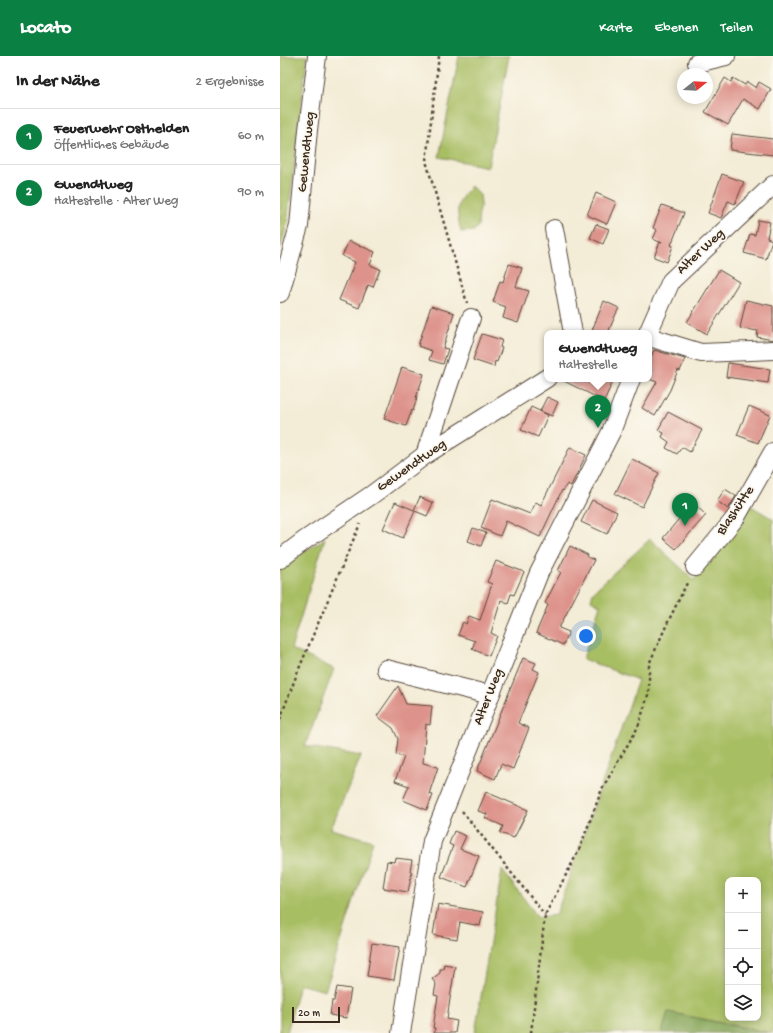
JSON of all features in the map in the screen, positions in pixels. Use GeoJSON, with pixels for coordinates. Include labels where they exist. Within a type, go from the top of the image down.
{"type":"FeatureCollection","features":[{"type":"Feature","properties":{"kind":"street","name":"Gewendtweg"},"geometry":{"type":"LineString","coordinates":[[280,293],[299,226],[317,56]]}},
{"type":"Feature","properties":{"kind":"street"},"geometry":{"type":"LineString","coordinates":[[697,63],[726,56]]}},
{"type":"Feature","properties":{"kind":"street","name":"Alter Weg"},"geometry":{"type":"LineString","coordinates":[[649,330],[671,281],[773,185]]}},
{"type":"Feature","properties":{"kind":"street"},"geometry":{"type":"LineString","coordinates":[[554,229],[572,330]]}},
{"type":"Feature","properties":{"kind":"street"},"geometry":{"type":"LineString","coordinates":[[425,455],[471,318]]}},
{"type":"Feature","properties":{"kind":"street"},"geometry":{"type":"LineString","coordinates":[[652,338],[701,353],[773,350]]}},
{"type":"Feature","properties":{"kind":"street","name":"Gewendtweg"},"geometry":{"type":"LineString","coordinates":[[280,559],[305,540],[373,494],[425,455],[544,380]]}},
{"type":"Feature","properties":{"kind":"street","name":"Alter Weg"},"geometry":{"type":"LineString","coordinates":[[401,1033],[432,841],[539,573],[611,432],[630,382]]}},
{"type":"Feature","properties":{"kind":"street","name":"Blashütte"},"geometry":{"type":"LineString","coordinates":[[695,567],[736,517],[773,452]]}},
{"type":"Feature","properties":{"kind":"street"},"geometry":{"type":"LineString","coordinates":[[386,669],[490,695]]}},
{"type":"Feature","properties":{"kind":"path"},"geometry":{"type":"LineString","coordinates":[[439,56],[426,161],[471,318]]}},
{"type":"Feature","properties":{"kind":"path"},"geometry":{"type":"LineString","coordinates":[[280,719],[298,671],[361,522]]}},
{"type":"Feature","properties":{"kind":"path"},"geometry":{"type":"LineString","coordinates":[[531,1033],[545,915],[579,850],[602,789],[638,726],[649,692],[649,664],[666,624],[695,567]]}},
{"type":"Feature","properties":{"kind":"path"},"geometry":{"type":"LineString","coordinates":[[450,796],[545,915]]}},
{"type":"Feature","properties":{"kind":"green space"},"geometry":{"type":"Polygon","coordinates":[[[280,56],[307,56],[287,225],[280,249],[280,56]]]}},
{"type":"Feature","properties":{"kind":"green space"},"geometry":{"type":"Polygon","coordinates":[[[459,56],[509,56],[488,167],[439,157],[459,56]]]}},
{"type":"Feature","properties":{"kind":"green space"},"geometry":{"type":"Polygon","coordinates":[[[471,186],[480,195],[481,205],[478,226],[474,231],[461,232],[458,218],[459,202],[471,186]]]}},
{"type":"Feature","properties":{"kind":"green space"},"geometry":{"type":"Polygon","coordinates":[[[751,506],[773,519],[773,1033],[668,1012],[662,1033],[475,1033],[502,870],[538,917],[556,915],[638,680],[583,659],[600,605],[591,600],[593,592],[650,539],[694,580],[751,506]]]}},
{"type":"Feature","properties":{"kind":"green space"},"geometry":{"type":"Polygon","coordinates":[[[325,538],[291,649],[334,669],[305,746],[361,756],[331,829],[373,841],[325,991],[299,984],[287,1033],[280,1033],[280,568],[325,538]]]}},
{"type":"Feature","properties":{"kind":"green space"},"geometry":{"type":"Polygon","coordinates":[[[668,1012],[768,1033],[662,1033],[668,1012]]]}},
{"type":"Feature","properties":{"kind":"building"},"geometry":{"type":"Polygon","coordinates":[[[725,78],[731,82],[733,78],[745,85],[747,82],[756,88],[759,82],[771,89],[760,109],[743,99],[728,125],[705,112],[710,104],[713,104],[713,98],[725,78]]]}},
{"type":"Feature","properties":{"kind":"building"},"geometry":{"type":"Polygon","coordinates":[[[732,134],[773,139],[773,155],[730,150],[732,134]]]}},
{"type":"Feature","properties":{"kind":"building"},"geometry":{"type":"Polygon","coordinates":[[[722,174],[744,182],[735,204],[728,201],[721,218],[708,213],[722,174]]]}},
{"type":"Feature","properties":{"kind":"building"},"geometry":{"type":"Polygon","coordinates":[[[596,193],[616,202],[607,224],[587,215],[596,193]]]}},
{"type":"Feature","properties":{"kind":"building"},"geometry":{"type":"Polygon","coordinates":[[[662,205],[684,213],[671,245],[673,246],[667,262],[654,257],[660,242],[653,239],[657,230],[653,228],[662,205]]]}},
{"type":"Feature","properties":{"kind":"building"},"geometry":{"type":"Polygon","coordinates":[[[758,220],[770,222],[767,238],[772,240],[766,259],[744,253],[750,234],[755,235],[758,220]]]}},
{"type":"Feature","properties":{"kind":"building"},"geometry":{"type":"Polygon","coordinates":[[[596,224],[609,229],[603,244],[590,238],[596,224]]]}},
{"type":"Feature","properties":{"kind":"building"},"geometry":{"type":"Polygon","coordinates":[[[349,241],[375,252],[370,265],[380,269],[373,287],[368,285],[359,308],[339,300],[355,262],[342,256],[349,241]]]}},
{"type":"Feature","properties":{"kind":"building"},"geometry":{"type":"Polygon","coordinates":[[[509,264],[522,268],[516,287],[529,291],[518,323],[503,318],[506,307],[493,302],[500,281],[503,282],[509,264]]]}},
{"type":"Feature","properties":{"kind":"building"},"geometry":{"type":"Polygon","coordinates":[[[719,270],[739,282],[707,334],[687,322],[719,270]]]}},
{"type":"Feature","properties":{"kind":"building"},"geometry":{"type":"Polygon","coordinates":[[[746,300],[773,306],[773,340],[757,337],[758,331],[740,328],[746,300]]]}},
{"type":"Feature","properties":{"kind":"building"},"geometry":{"type":"Polygon","coordinates":[[[604,301],[619,308],[609,330],[592,330],[604,301]]]}},
{"type":"Feature","properties":{"kind":"building"},"geometry":{"type":"Polygon","coordinates":[[[431,306],[454,313],[443,348],[448,349],[443,364],[429,360],[432,351],[418,346],[431,306]]]}},
{"type":"Feature","properties":{"kind":"building"},"geometry":{"type":"Polygon","coordinates":[[[482,334],[502,340],[500,347],[502,348],[497,362],[495,361],[494,367],[473,360],[482,334]]]}},
{"type":"Feature","properties":{"kind":"building"},"geometry":{"type":"Polygon","coordinates":[[[654,350],[685,359],[655,416],[642,408],[657,382],[652,380],[652,354],[654,350]]]}},
{"type":"Feature","properties":{"kind":"building"},"geometry":{"type":"Polygon","coordinates":[[[728,363],[770,369],[768,383],[726,377],[728,363]]]}},
{"type":"Feature","properties":{"kind":"building"},"geometry":{"type":"Polygon","coordinates":[[[402,367],[424,374],[413,411],[412,410],[406,426],[384,419],[402,367]]]}},
{"type":"Feature","properties":{"kind":"building"},"geometry":{"type":"Polygon","coordinates":[[[566,382],[613,382],[604,401],[566,382]]]}},
{"type":"Feature","properties":{"kind":"building"},"geometry":{"type":"Polygon","coordinates":[[[547,397],[558,402],[552,416],[540,411],[547,397]]]}},
{"type":"Feature","properties":{"kind":"building"},"geometry":{"type":"Polygon","coordinates":[[[749,406],[770,415],[758,443],[737,435],[749,406]]]}},
{"type":"Feature","properties":{"kind":"building"},"geometry":{"type":"Polygon","coordinates":[[[531,407],[548,415],[538,437],[521,430],[531,407]]]}},
{"type":"Feature","properties":{"kind":"building"},"geometry":{"type":"Polygon","coordinates":[[[668,412],[702,430],[690,452],[682,447],[677,454],[666,448],[669,442],[662,437],[664,433],[658,430],[668,412]]]}},
{"type":"Feature","properties":{"kind":"building"},"geometry":{"type":"Polygon","coordinates":[[[570,447],[586,455],[571,486],[567,484],[563,491],[562,490],[540,537],[506,521],[500,536],[481,528],[492,499],[530,514],[536,502],[541,505],[570,447]]]}},
{"type":"Feature","properties":{"kind":"building"},"geometry":{"type":"Polygon","coordinates":[[[632,459],[659,473],[642,507],[615,494],[632,459]]]}},
{"type":"Feature","properties":{"kind":"building"},"geometry":{"type":"Polygon","coordinates":[[[725,489],[736,496],[728,509],[717,501],[725,489]]]}},
{"type":"Feature","properties":{"kind":"building"},"geometry":{"type":"Polygon","coordinates":[[[420,497],[433,503],[427,516],[415,511],[403,538],[383,529],[395,502],[414,510],[420,497]]]}},
{"type":"Feature","properties":{"kind":"building"},"geometry":{"type":"Polygon","coordinates":[[[592,500],[617,512],[607,534],[581,522],[592,500]]]}},
{"type":"Feature","properties":{"kind":"building"},"geometry":{"type":"Polygon","coordinates":[[[691,501],[706,515],[676,549],[663,538],[683,514],[681,512],[691,501]]]}},
{"type":"Feature","properties":{"kind":"building"},"geometry":{"type":"Polygon","coordinates":[[[473,528],[486,533],[481,546],[468,541],[473,528]]]}},
{"type":"Feature","properties":{"kind":"building"},"geometry":{"type":"Polygon","coordinates":[[[570,546],[588,555],[587,557],[594,560],[559,628],[569,632],[563,645],[536,633],[548,605],[545,603],[561,572],[558,571],[570,546]]]}},
{"type":"Feature","properties":{"kind":"building"},"geometry":{"type":"Polygon","coordinates":[[[496,561],[524,572],[514,595],[511,594],[508,603],[501,600],[491,633],[497,636],[489,656],[472,649],[475,641],[458,635],[463,622],[466,624],[469,616],[480,620],[492,584],[487,582],[496,561]]]}},
{"type":"Feature","properties":{"kind":"building"},"geometry":{"type":"Polygon","coordinates":[[[523,658],[536,663],[533,669],[539,672],[518,723],[529,728],[513,769],[501,764],[495,779],[477,771],[523,658]]]}},
{"type":"Feature","properties":{"kind":"building"},"geometry":{"type":"Polygon","coordinates":[[[398,686],[406,704],[432,706],[430,725],[426,724],[423,763],[438,767],[429,794],[433,795],[427,810],[403,800],[409,786],[395,781],[404,757],[396,755],[398,739],[393,728],[377,716],[398,686]]]}},
{"type":"Feature","properties":{"kind":"building"},"geometry":{"type":"Polygon","coordinates":[[[486,792],[528,810],[514,838],[500,833],[503,826],[485,818],[487,814],[478,811],[486,792]]]}},
{"type":"Feature","properties":{"kind":"building"},"geometry":{"type":"Polygon","coordinates":[[[454,831],[466,836],[460,849],[479,856],[467,887],[441,877],[453,846],[449,844],[454,831]]]}},
{"type":"Feature","properties":{"kind":"building"},"geometry":{"type":"Polygon","coordinates":[[[395,858],[412,860],[410,871],[412,872],[408,892],[383,888],[387,861],[394,862],[395,858]]]}},
{"type":"Feature","properties":{"kind":"building"},"geometry":{"type":"Polygon","coordinates":[[[438,904],[483,912],[480,926],[460,922],[457,939],[433,935],[438,904]]]}},
{"type":"Feature","properties":{"kind":"building"},"geometry":{"type":"Polygon","coordinates":[[[372,943],[400,947],[394,980],[367,976],[372,943]]]}},
{"type":"Feature","properties":{"kind":"building"},"geometry":{"type":"Polygon","coordinates":[[[444,964],[455,966],[447,1019],[457,1021],[455,1033],[434,1033],[435,1028],[433,1028],[438,996],[434,995],[436,984],[432,979],[440,973],[440,969],[443,969],[444,964]]]}},
{"type":"Feature","properties":{"kind":"building"},"geometry":{"type":"Polygon","coordinates":[[[337,987],[351,989],[346,1018],[330,1015],[332,1001],[334,1001],[337,987]]]}},
{"type":"Feature","properties":{"kind":"place","name":"Gwendtweg"},"geometry":{"type":"Point","coordinates":[598,428]}},
{"type":"Feature","properties":{"kind":"place","name":"Feuerwehr Osthelden"},"geometry":{"type":"Point","coordinates":[685,526]}}]}
